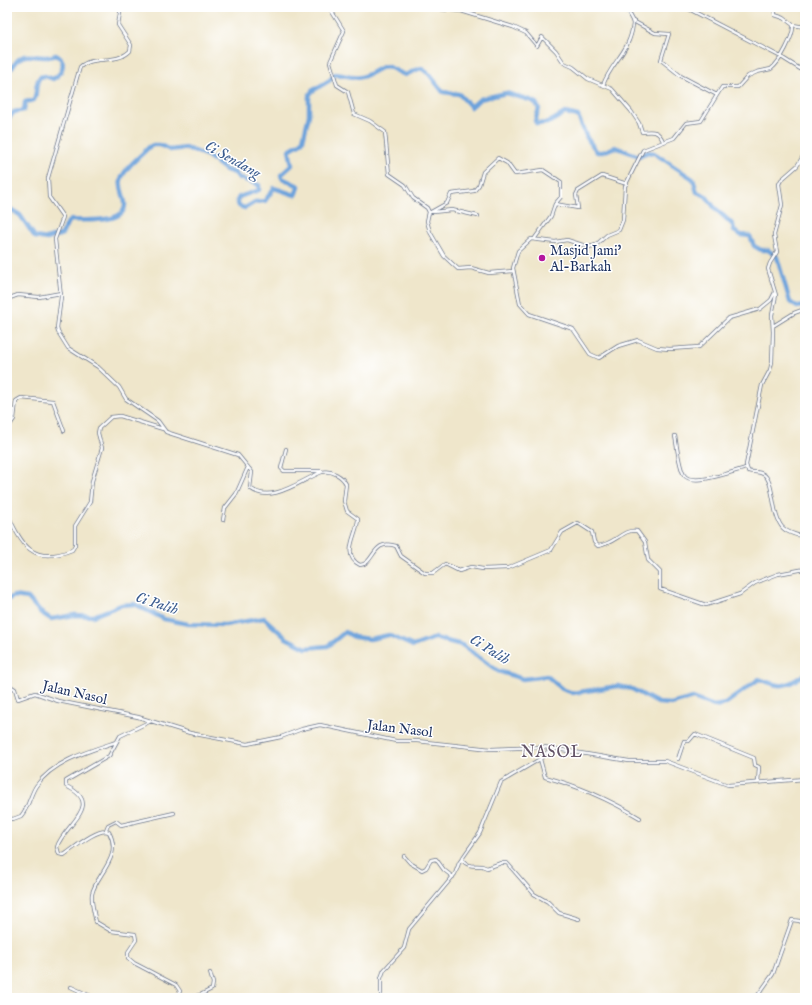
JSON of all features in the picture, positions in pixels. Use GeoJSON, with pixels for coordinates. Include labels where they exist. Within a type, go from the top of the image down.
{"type":"FeatureCollection","features":[{"type":"Feature","properties":{"kind":"street"},"geometry":{"type":"LineString","coordinates":[[121,7],[118,25],[131,48],[122,57],[85,64],[80,67],[49,170],[49,197],[63,217],[56,238],[61,293],[57,330],[68,348],[98,367],[119,387],[126,399],[158,421],[169,433],[235,453],[241,457],[253,475],[250,488],[261,494],[278,492],[322,472]]}},
{"type":"Feature","properties":{"kind":"street"},"geometry":{"type":"LineString","coordinates":[[329,7],[343,26],[344,31],[330,62],[338,86],[348,92],[354,114],[370,121],[385,132],[389,174],[405,185],[413,198],[426,207],[429,213],[427,221],[429,230],[444,256],[458,268],[472,268],[483,272],[512,271]]}},
{"type":"Feature","properties":{"kind":"street"},"geometry":{"type":"LineString","coordinates":[[418,7],[461,11],[512,27],[526,33],[537,46],[541,37],[556,51],[564,63],[573,67],[589,79],[603,84],[613,90],[631,111],[639,123],[642,132],[656,132],[661,135],[663,141]]}},
{"type":"Feature","properties":{"kind":"street"},"geometry":{"type":"LineString","coordinates":[[610,7],[623,12],[627,7]]}},
{"type":"Feature","properties":{"kind":"street"},"geometry":{"type":"LineString","coordinates":[[627,7],[627,11],[632,21],[656,33],[669,34],[661,60],[681,76],[717,95]]}},
{"type":"Feature","properties":{"kind":"street"},"geometry":{"type":"LineString","coordinates":[[685,7],[781,57],[805,72]]}},
{"type":"Feature","properties":{"kind":"street"},"geometry":{"type":"LineString","coordinates":[[774,7],[775,15],[784,18],[793,25],[805,27]]}},
{"type":"Feature","properties":{"kind":"street"},"geometry":{"type":"LineString","coordinates":[[603,84],[609,71],[627,48],[632,21]]}},
{"type":"Feature","properties":{"kind":"street"},"geometry":{"type":"LineString","coordinates":[[775,292],[771,300],[760,309],[729,318],[721,325],[710,339],[697,348],[655,348],[643,341],[636,340],[618,346],[599,358],[590,354],[572,329],[527,312],[519,303],[512,271],[518,251],[530,239],[535,238],[555,242],[567,240],[586,247],[596,245],[607,235],[619,228],[623,220],[624,192],[640,154],[644,149],[675,136],[686,124],[701,120],[723,86],[738,87],[748,76],[757,72],[771,69],[781,57],[792,32],[793,25]]}},
{"type":"Feature","properties":{"kind":"street"},"geometry":{"type":"LineString","coordinates":[[746,468],[762,385],[770,370],[772,362],[772,315],[776,297],[768,269],[776,254],[774,235],[782,205],[779,184],[797,166],[805,153]]}},
{"type":"Feature","properties":{"kind":"street"},"geometry":{"type":"LineString","coordinates":[[429,213],[447,203],[450,194],[474,191],[479,186],[483,172],[498,158],[507,163],[515,174],[543,170],[560,180],[562,195],[555,204],[551,216],[535,238]]}},
{"type":"Feature","properties":{"kind":"street"},"geometry":{"type":"LineString","coordinates":[[555,204],[578,208],[576,195],[578,190],[602,176],[627,184]]}},
{"type":"Feature","properties":{"kind":"street"},"geometry":{"type":"LineString","coordinates":[[429,213],[452,210],[478,216]]}},
{"type":"Feature","properties":{"kind":"street"},"geometry":{"type":"LineString","coordinates":[[7,299],[18,295],[40,297],[61,293]]}},
{"type":"Feature","properties":{"kind":"street"},"geometry":{"type":"LineString","coordinates":[[773,326],[794,313],[805,309]]}},
{"type":"Feature","properties":{"kind":"street"},"geometry":{"type":"LineString","coordinates":[[7,430],[14,421],[16,401],[21,398],[53,401],[64,431]]}},
{"type":"Feature","properties":{"kind":"street"},"geometry":{"type":"LineString","coordinates":[[7,513],[20,542],[27,548],[46,556],[72,550],[75,542],[75,526],[90,502],[92,481],[102,448],[98,433],[99,428],[111,417],[120,416],[164,429]]}},
{"type":"Feature","properties":{"kind":"street"},"geometry":{"type":"LineString","coordinates":[[675,436],[684,473],[690,479],[700,480],[746,468]]}},
{"type":"Feature","properties":{"kind":"street"},"geometry":{"type":"LineString","coordinates":[[286,449],[280,468],[284,471],[329,472],[338,475],[345,482],[344,503],[348,512],[357,518],[358,521],[350,549],[356,562],[360,565],[367,562],[375,550],[388,544],[396,546],[403,557],[427,573],[436,571],[445,564],[459,571],[471,567],[484,569],[506,568],[551,550],[562,532],[578,523],[592,532],[594,542],[598,546],[615,541],[626,532],[637,531],[645,542],[648,560],[660,572],[660,589],[702,606],[710,605],[740,594],[754,583],[776,575],[805,569]]}},
{"type":"Feature","properties":{"kind":"street"},"geometry":{"type":"LineString","coordinates":[[223,520],[225,508],[237,492],[248,467]]}},
{"type":"Feature","properties":{"kind":"street"},"geometry":{"type":"LineString","coordinates":[[746,468],[750,472],[762,473],[767,479],[776,516],[783,528],[793,534],[805,537]]}},
{"type":"Feature","properties":{"kind":"street","name":"Jalan Nasol"},"geometry":{"type":"LineString","coordinates":[[7,684],[15,689],[18,699],[35,693],[58,701],[113,711],[190,733],[247,744],[281,737],[302,729],[320,725],[334,726],[396,741],[417,741],[491,749],[538,747],[551,748],[629,761],[665,762],[728,784],[805,779]]}},
{"type":"Feature","properties":{"kind":"street"},"geometry":{"type":"LineString","coordinates":[[151,721],[120,736],[109,756],[71,777],[66,782],[66,786],[77,791],[83,804],[79,815],[58,844],[59,854],[64,855],[96,833],[106,830],[110,823],[116,822],[122,825],[174,813]]}},
{"type":"Feature","properties":{"kind":"street"},"geometry":{"type":"LineString","coordinates":[[678,759],[684,741],[689,741],[695,734],[754,758],[755,765],[759,767],[758,783]]}},
{"type":"Feature","properties":{"kind":"street"},"geometry":{"type":"LineString","coordinates":[[7,818],[13,819],[21,816],[35,787],[52,770],[82,753],[116,742]]}},
{"type":"Feature","properties":{"kind":"street"},"geometry":{"type":"LineString","coordinates":[[381,998],[381,981],[384,970],[404,948],[409,929],[453,877],[462,860],[480,833],[501,782],[540,760],[551,748]]}},
{"type":"Feature","properties":{"kind":"street"},"geometry":{"type":"LineString","coordinates":[[540,760],[544,776],[584,789],[618,804],[640,818]]}},
{"type":"Feature","properties":{"kind":"street"},"geometry":{"type":"LineString","coordinates":[[106,830],[110,835],[111,851],[108,866],[92,893],[96,922],[114,932],[129,932],[135,934],[136,940],[128,952],[128,958],[134,963],[176,985],[180,991],[178,997],[183,998]]}},
{"type":"Feature","properties":{"kind":"street"},"geometry":{"type":"LineString","coordinates":[[404,856],[420,870],[425,869],[431,860],[436,859],[444,870],[453,877]]}},
{"type":"Feature","properties":{"kind":"street"},"geometry":{"type":"LineString","coordinates":[[462,860],[467,864],[476,867],[482,866],[487,868],[506,862],[534,894],[548,902],[559,913],[579,919]]}},
{"type":"Feature","properties":{"kind":"street"},"geometry":{"type":"LineString","coordinates":[[756,998],[774,972],[792,920],[800,921],[805,927]]}},
{"type":"Feature","properties":{"kind":"street"},"geometry":{"type":"LineString","coordinates":[[189,998],[200,995],[212,989],[213,983],[210,973]]}},
{"type":"Feature","properties":{"kind":"street"},"geometry":{"type":"LineString","coordinates":[[71,987],[95,998]]}},
{"type":"Feature","properties":{"kind":"waterway","name":"Ci Sendang"},"geometry":{"type":"LineString","coordinates":[[7,68],[12,68],[23,56],[50,57],[56,55],[60,58],[63,64],[61,71],[53,79],[45,76],[40,77],[37,82],[34,100],[25,102],[24,110],[14,112],[7,120]]}},
{"type":"Feature","properties":{"kind":"waterway","name":"Ci Sendang"},"geometry":{"type":"LineString","coordinates":[[7,207],[20,215],[35,237],[47,239],[62,234],[68,222],[71,220],[103,220],[112,218],[119,215],[124,210],[125,204],[121,186],[123,175],[133,162],[153,145],[160,145],[170,150],[186,148],[208,156],[226,170],[235,173],[239,178],[259,185],[259,190],[239,197],[237,201],[239,206],[245,208],[255,202],[265,201],[274,188],[295,195],[299,186],[282,178],[281,175],[292,165],[289,150],[301,143],[303,140],[309,115],[309,96],[312,91],[330,80],[335,74],[361,77],[387,66],[405,75],[421,68],[429,74],[443,92],[459,94],[471,107],[480,99],[506,93],[536,103],[539,109],[535,121],[537,124],[548,123],[565,113],[578,116],[587,138],[597,152],[603,152],[615,147],[639,156],[648,152],[654,153],[693,179],[697,192],[706,196],[714,207],[733,225],[734,231],[741,235],[750,236],[754,246],[761,250],[768,250],[777,257],[790,302],[797,307],[805,306]]}},
{"type":"Feature","properties":{"kind":"waterway","name":"Ci Palih"},"geometry":{"type":"LineString","coordinates":[[7,600],[14,596],[28,598],[40,612],[51,619],[75,615],[93,616],[121,605],[134,604],[164,619],[188,624],[225,625],[264,618],[286,638],[306,648],[328,646],[345,632],[354,637],[370,639],[389,635],[413,646],[435,638],[462,645],[498,671],[523,679],[547,676],[562,689],[573,693],[618,686],[632,689],[658,703],[671,704],[693,698],[714,706],[725,704],[759,679],[773,684],[783,685],[788,684],[805,674]]}},
{"type":"Feature","properties":{"kind":"place","name":"Masjid Jami' Al-Barkah"},"geometry":{"type":"Point","coordinates":[542,258]}},
{"type":"Feature","properties":{"kind":"district","name":"NASOL"},"geometry":{"type":"Point","coordinates":[552,751]}}]}
